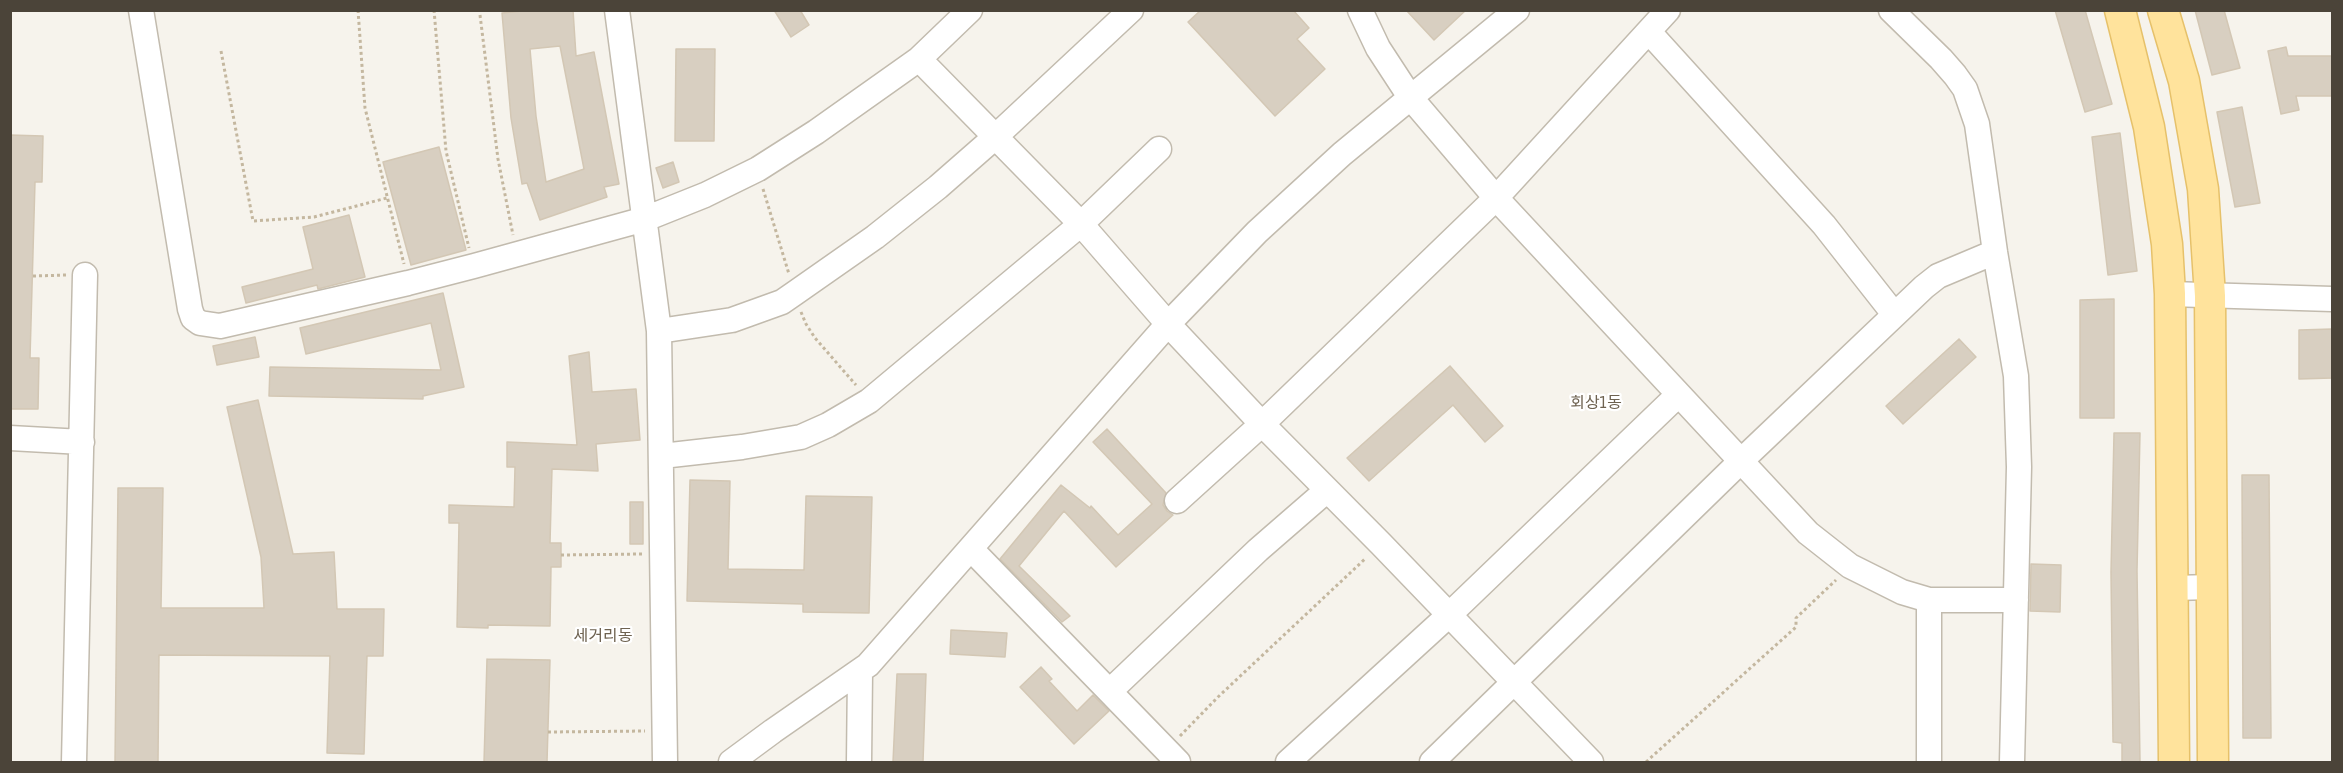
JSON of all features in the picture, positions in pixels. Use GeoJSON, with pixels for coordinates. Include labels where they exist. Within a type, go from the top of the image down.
{"type":"FeatureCollection","features":[{"type":"Feature","properties":{"kind":"main road"},"geometry":{"type":"LineString","coordinates":[[2120,10],[2149,127],[2167,244],[2170,294],[2174,762]]}},
{"type":"Feature","properties":{"kind":"main road"},"geometry":{"type":"LineString","coordinates":[[2163,10],[2184,81],[2203,189],[2210,296],[2213,762]]}},
{"type":"Feature","properties":{"kind":"street"},"geometry":{"type":"LineString","coordinates":[[141,10],[193,318],[200,323],[220,326],[474,266],[645,219],[705,195],[758,169],[816,132],[919,59],[970,10]]}},
{"type":"Feature","properties":{"kind":"street"},"geometry":{"type":"LineString","coordinates":[[617,10],[659,331],[665,762]]}},
{"type":"Feature","properties":{"kind":"street"},"geometry":{"type":"LineString","coordinates":[[659,331],[732,321],[782,302],[875,237],[994,138],[1131,10]]}},
{"type":"Feature","properties":{"kind":"street"},"geometry":{"type":"LineString","coordinates":[[1360,10],[1378,48],[1410,97],[1496,198],[1808,533],[1850,566],[1902,592],[1929,600],[2016,600]]}},
{"type":"Feature","properties":{"kind":"street"},"geometry":{"type":"LineString","coordinates":[[731,762],[790,719],[860,673],[1168,324],[1294,196],[1517,10]]}},
{"type":"Feature","properties":{"kind":"street"},"geometry":{"type":"LineString","coordinates":[[1177,501],[1262,424],[1496,198],[1668,10]]}},
{"type":"Feature","properties":{"kind":"street"},"geometry":{"type":"LineString","coordinates":[[1891,10],[1941,59],[1965,89],[1977,124],[2016,376],[2019,467],[2012,762]]}},
{"type":"Feature","properties":{"kind":"street"},"geometry":{"type":"LineString","coordinates":[[1649,32],[1824,225],[1894,314]]}},
{"type":"Feature","properties":{"kind":"street"},"geometry":{"type":"LineString","coordinates":[[919,59],[994,138],[1081,224],[1168,324],[1262,424],[1591,762]]}},
{"type":"Feature","properties":{"kind":"street"},"geometry":{"type":"LineString","coordinates":[[662,456],[742,447],[801,437],[828,425],[869,400],[1081,224],[1159,149]]}},
{"type":"Feature","properties":{"kind":"street"},"geometry":{"type":"LineString","coordinates":[[1432,762],[1894,314],[1938,276],[1995,252]]}},
{"type":"Feature","properties":{"kind":"street"},"geometry":{"type":"LineString","coordinates":[[74,762],[85,275]]}},
{"type":"Feature","properties":{"kind":"street"},"geometry":{"type":"LineString","coordinates":[[2170,294],[2332,299]]}},
{"type":"Feature","properties":{"kind":"street"},"geometry":{"type":"LineString","coordinates":[[1288,762],[1449,615],[1678,395]]}},
{"type":"Feature","properties":{"kind":"street"},"geometry":{"type":"LineString","coordinates":[[10,438],[82,442]]}},
{"type":"Feature","properties":{"kind":"street"},"geometry":{"type":"LineString","coordinates":[[1110,691],[1258,549],[1326,490]]}},
{"type":"Feature","properties":{"kind":"street"},"geometry":{"type":"LineString","coordinates":[[971,549],[1172,756]]}},
{"type":"Feature","properties":{"kind":"street"},"geometry":{"type":"LineString","coordinates":[[2173,588],[2212,587]]}},
{"type":"Feature","properties":{"kind":"street"},"geometry":{"type":"LineString","coordinates":[[1929,600],[1929,762]]}},
{"type":"Feature","properties":{"kind":"street"},"geometry":{"type":"LineString","coordinates":[[859,762],[860,673]]}},
{"type":"Feature","properties":{"kind":"path"},"geometry":{"type":"LineString","coordinates":[[358,10],[365,108],[408,283]]}},
{"type":"Feature","properties":{"kind":"path"},"geometry":{"type":"LineString","coordinates":[[434,10],[446,151],[474,266]]}},
{"type":"Feature","properties":{"kind":"path"},"geometry":{"type":"LineString","coordinates":[[480,15],[498,159],[517,254]]}},
{"type":"Feature","properties":{"kind":"path"},"geometry":{"type":"LineString","coordinates":[[221,51],[253,221],[314,217],[387,198]]}},
{"type":"Feature","properties":{"kind":"path"},"geometry":{"type":"LineString","coordinates":[[33,276],[85,275]]}},
{"type":"Feature","properties":{"kind":"path"},"geometry":{"type":"LineString","coordinates":[[1172,756],[1218,697],[1380,544]]}},
{"type":"Feature","properties":{"kind":"path"},"geometry":{"type":"LineString","coordinates":[[561,555],[663,554]]}},
{"type":"Feature","properties":{"kind":"path"},"geometry":{"type":"LineString","coordinates":[[1646,762],[1796,627],[1796,618],[1850,566]]}},
{"type":"Feature","properties":{"kind":"path"},"geometry":{"type":"LineString","coordinates":[[548,732],[664,730]]}},
{"type":"Feature","properties":{"kind":"building"},"geometry":{"type":"Polygon","coordinates":[[[573,10],[576,56],[594,52],[619,184],[604,187],[607,197],[540,220],[527,183],[522,184],[511,118],[502,13],[573,10]],[[560,46],[530,49],[536,116],[546,182],[584,169],[560,46]]]}},
{"type":"Feature","properties":{"kind":"building"},"geometry":{"type":"Polygon","coordinates":[[[774,10],[800,10],[809,25],[791,37],[774,10]]]}},
{"type":"Feature","properties":{"kind":"building"},"geometry":{"type":"Polygon","coordinates":[[[1201,10],[1293,10],[1309,28],[1297,39],[1325,69],[1275,116],[1188,22],[1201,10]]]}},
{"type":"Feature","properties":{"kind":"building"},"geometry":{"type":"Polygon","coordinates":[[[1406,10],[1466,10],[1434,40],[1406,10]]]}},
{"type":"Feature","properties":{"kind":"building"},"geometry":{"type":"Polygon","coordinates":[[[2055,10],[2085,10],[2112,104],[2085,112],[2055,10]]]}},
{"type":"Feature","properties":{"kind":"building"},"geometry":{"type":"Polygon","coordinates":[[[2195,10],[2224,10],[2240,68],[2212,75],[2195,10]]]}},
{"type":"Feature","properties":{"kind":"building"},"geometry":{"type":"Polygon","coordinates":[[[2286,47],[2288,56],[2332,56],[2332,96],[2296,96],[2299,110],[2281,114],[2268,51],[2286,47]]]}},
{"type":"Feature","properties":{"kind":"building"},"geometry":{"type":"Polygon","coordinates":[[[676,49],[715,49],[714,141],[675,141],[676,49]]]}},
{"type":"Feature","properties":{"kind":"building"},"geometry":{"type":"Polygon","coordinates":[[[2242,107],[2260,203],[2235,207],[2217,112],[2242,107]]]}},
{"type":"Feature","properties":{"kind":"building"},"geometry":{"type":"Polygon","coordinates":[[[2120,133],[2137,271],[2108,275],[2092,137],[2120,133]]]}},
{"type":"Feature","properties":{"kind":"building"},"geometry":{"type":"Polygon","coordinates":[[[10,135],[43,136],[42,182],[35,182],[30,358],[39,358],[38,409],[10,409],[10,135]]]}},
{"type":"Feature","properties":{"kind":"building"},"geometry":{"type":"Polygon","coordinates":[[[439,147],[466,250],[411,265],[383,162],[439,147]]]}},
{"type":"Feature","properties":{"kind":"building"},"geometry":{"type":"Polygon","coordinates":[[[673,162],[679,182],[663,188],[656,168],[673,162]]]}},
{"type":"Feature","properties":{"kind":"building"},"geometry":{"type":"Polygon","coordinates":[[[349,215],[365,277],[318,289],[317,285],[246,303],[242,287],[313,269],[303,227],[349,215]]]}},
{"type":"Feature","properties":{"kind":"building"},"geometry":{"type":"Polygon","coordinates":[[[443,293],[464,387],[423,396],[423,399],[269,396],[270,367],[441,370],[431,323],[306,354],[300,328],[443,293]]]}},
{"type":"Feature","properties":{"kind":"building"},"geometry":{"type":"Polygon","coordinates":[[[2114,299],[2114,418],[2080,418],[2080,300],[2114,299]]]}},
{"type":"Feature","properties":{"kind":"building"},"geometry":{"type":"Polygon","coordinates":[[[2332,329],[2332,378],[2299,379],[2299,330],[2332,329]]]}},
{"type":"Feature","properties":{"kind":"building"},"geometry":{"type":"Polygon","coordinates":[[[255,337],[259,357],[217,365],[213,346],[255,337]]]}},
{"type":"Feature","properties":{"kind":"building"},"geometry":{"type":"Polygon","coordinates":[[[1959,339],[1976,357],[1903,424],[1886,406],[1959,339]]]}},
{"type":"Feature","properties":{"kind":"building"},"geometry":{"type":"Polygon","coordinates":[[[589,352],[592,392],[636,389],[640,440],[596,444],[598,471],[552,469],[550,543],[561,543],[561,567],[551,567],[550,626],[457,627],[459,523],[449,523],[449,505],[514,507],[515,467],[507,467],[507,442],[577,445],[569,356],[589,352]]]}},
{"type":"Feature","properties":{"kind":"building"},"geometry":{"type":"Polygon","coordinates":[[[1450,366],[1503,426],[1485,442],[1453,405],[1369,481],[1347,458],[1450,366]]]}},
{"type":"Feature","properties":{"kind":"building"},"geometry":{"type":"Polygon","coordinates":[[[258,400],[293,554],[334,552],[337,609],[384,609],[383,656],[367,656],[364,754],[327,753],[330,656],[159,655],[158,762],[115,762],[118,488],[163,488],[161,608],[264,608],[261,557],[227,407],[258,400]]]}},
{"type":"Feature","properties":{"kind":"building"},"geometry":{"type":"Polygon","coordinates":[[[1107,429],[1166,493],[1163,505],[1173,515],[1116,567],[1064,511],[1019,566],[1070,616],[1062,622],[1000,559],[1061,485],[1090,508],[1091,506],[1118,535],[1152,504],[1093,442],[1107,429]]]}},
{"type":"Feature","properties":{"kind":"building"},"geometry":{"type":"Polygon","coordinates":[[[2114,433],[2140,433],[2137,571],[2140,762],[2122,762],[2122,743],[2113,742],[2111,572],[2114,433]]]}},
{"type":"Feature","properties":{"kind":"building"},"geometry":{"type":"Polygon","coordinates":[[[2242,475],[2269,475],[2271,738],[2243,738],[2242,475]]]}},
{"type":"Feature","properties":{"kind":"building"},"geometry":{"type":"Polygon","coordinates":[[[690,480],[730,481],[728,569],[804,570],[806,496],[872,497],[869,613],[803,612],[803,604],[687,601],[690,480]]]}},
{"type":"Feature","properties":{"kind":"building"},"geometry":{"type":"Polygon","coordinates":[[[630,502],[643,502],[643,544],[630,544],[630,502]]]}},
{"type":"Feature","properties":{"kind":"building"},"geometry":{"type":"Polygon","coordinates":[[[2031,564],[2061,565],[2060,612],[2030,611],[2031,564]]]}},
{"type":"Feature","properties":{"kind":"building"},"geometry":{"type":"Polygon","coordinates":[[[951,630],[1007,633],[1005,657],[950,654],[951,630]]]}},
{"type":"Feature","properties":{"kind":"building"},"geometry":{"type":"Polygon","coordinates":[[[487,659],[550,660],[547,762],[484,762],[487,659]]]}},
{"type":"Feature","properties":{"kind":"building"},"geometry":{"type":"Polygon","coordinates":[[[1041,667],[1052,679],[1049,681],[1077,711],[1093,695],[1109,711],[1074,744],[1020,687],[1041,667]]]}},
{"type":"Feature","properties":{"kind":"building"},"geometry":{"type":"Polygon","coordinates":[[[897,674],[926,674],[923,762],[893,762],[897,674]]]}},
{"type":"Feature","properties":{"kind":"district","name":"회상1동"},"geometry":{"type":"Point","coordinates":[1596,403]}},
{"type":"Feature","properties":{"kind":"district","name":"세거리동"},"geometry":{"type":"Point","coordinates":[603,636]}}]}
